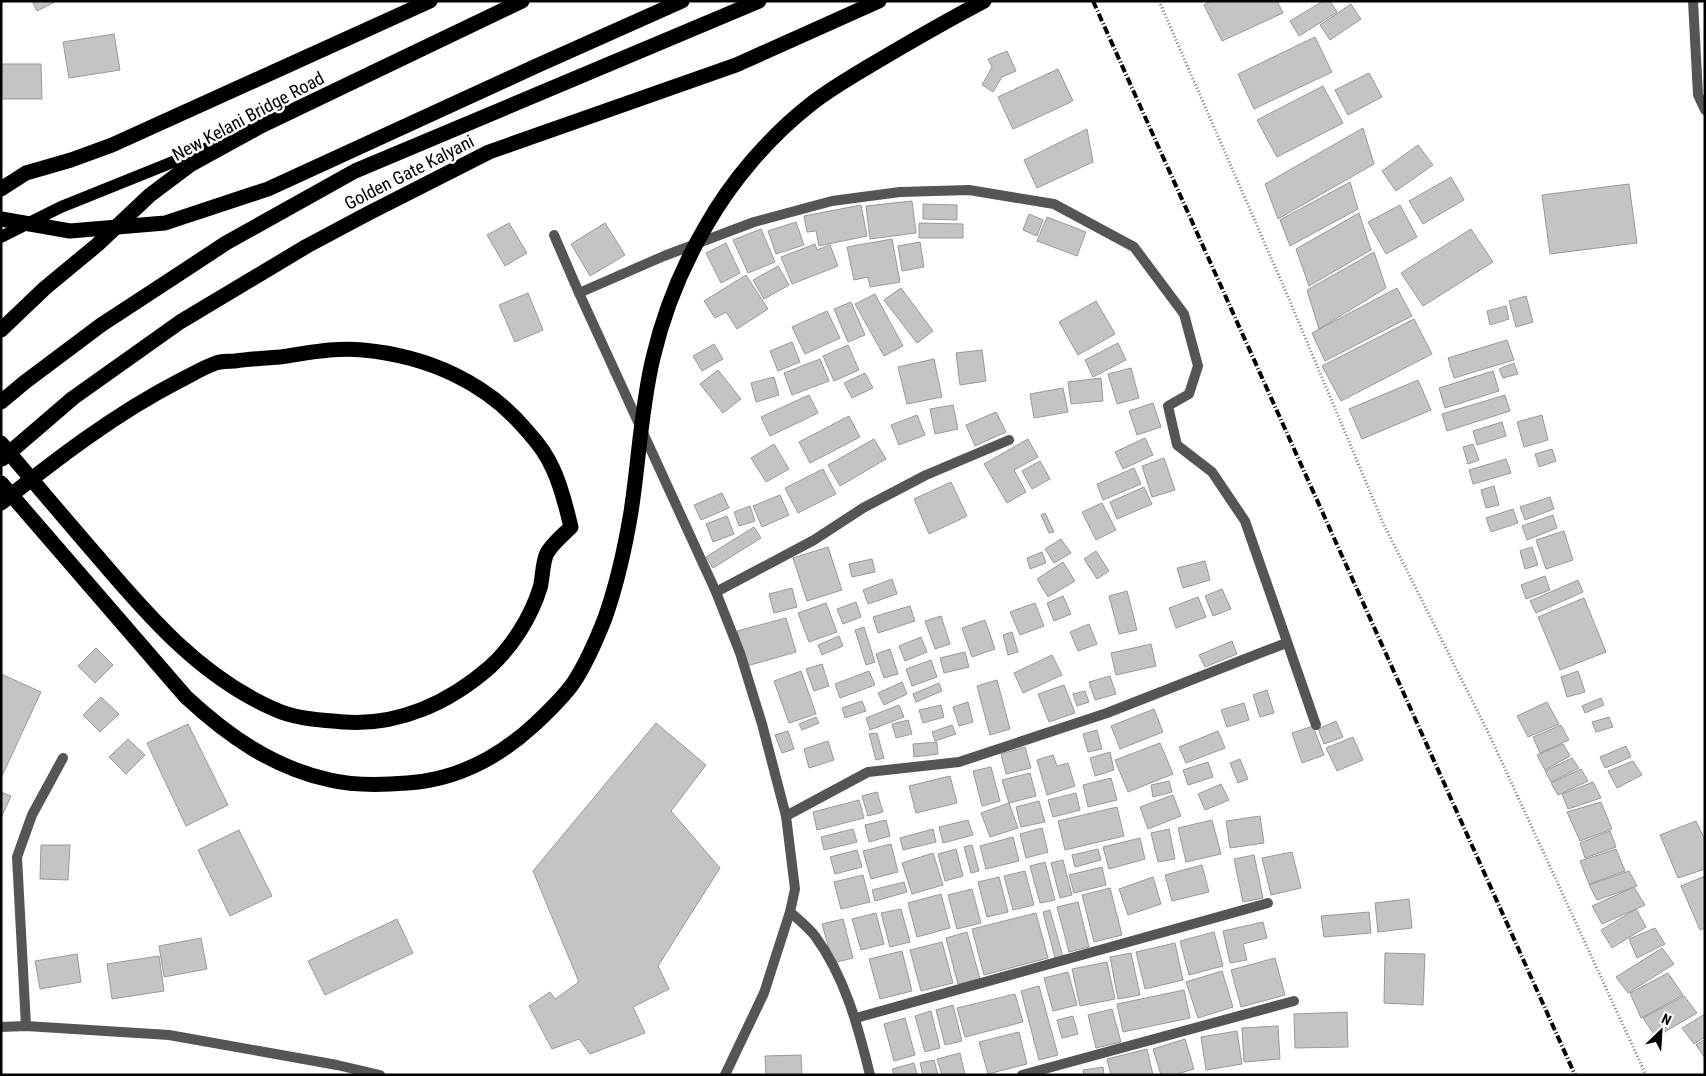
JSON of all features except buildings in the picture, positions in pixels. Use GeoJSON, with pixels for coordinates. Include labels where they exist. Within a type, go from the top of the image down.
{"type":"FeatureCollection","features":[{"type":"Feature","properties":{"kind":"highway","name":"New Kelani Bridge Road"},"geometry":{"type":"LineString","coordinates":[[1,189],[26,174],[112,145],[430,1]]}},
{"type":"Feature","properties":{"kind":"highway","name":"New Kelani Bridge Road"},"geometry":{"type":"LineString","coordinates":[[1,330],[45,288],[97,245],[150,195],[190,165],[261,126],[522,1]]}},
{"type":"Feature","properties":{"kind":"highway"},"geometry":{"type":"LineString","coordinates":[[1,219],[70,231],[165,223],[268,189],[682,1]]}},
{"type":"Feature","properties":{"kind":"highway","name":"Golden Gate Kalyani"},"geometry":{"type":"LineString","coordinates":[[1,402],[101,325],[189,267],[234,238],[355,171],[759,1]]}},
{"type":"Feature","properties":{"kind":"highway","name":"Golden Gate Kalyani"},"geometry":{"type":"LineString","coordinates":[[1,459],[73,398],[180,322],[307,246],[358,218],[489,152],[736,65],[879,1]]}},
{"type":"Feature","properties":{"kind":"highway"},"geometry":{"type":"LineString","coordinates":[[1,483],[186,697],[238,741],[268,758],[301,772],[354,784],[421,782],[452,776],[476,766],[503,750],[524,734],[550,709],[572,685],[586,663],[596,642],[611,600],[624,549],[632,510],[646,391],[661,326],[684,266],[708,223],[734,185],[758,155],[790,121],[813,102],[929,30],[984,1]]}},
{"type":"Feature","properties":{"kind":"highway"},"geometry":{"type":"LineString","coordinates":[[1,443],[30,478],[36,485],[60,513],[146,614],[184,650],[216,676],[244,694],[276,710],[303,717],[363,723],[392,719],[421,711],[446,699],[490,666],[507,648],[533,606],[540,588],[547,554],[571,527],[564,497],[553,468],[541,447],[506,408],[485,391],[457,375],[427,363],[362,350],[323,350],[217,362],[158,392],[89,435],[52,464],[37,475],[29,481],[1,503]]}},
{"type":"Feature","properties":{"kind":"main road"},"geometry":{"type":"LineString","coordinates":[[1,237],[62,207],[261,126]]}},
{"type":"Feature","properties":{"kind":"main road","name":"New Kelani Bridge Road"},"geometry":{"type":"LineString","coordinates":[[1,181],[26,174]]}},
{"type":"Feature","properties":{"kind":"street"},"geometry":{"type":"LineString","coordinates":[[1693,1],[1698,94],[1705,110]]}},
{"type":"Feature","properties":{"kind":"street"},"geometry":{"type":"LineString","coordinates":[[578,293],[664,256],[754,222],[832,201],[900,192],[968,190],[1054,204],[1134,247],[1184,314],[1198,366],[1189,394],[1168,406],[1176,445],[1212,472],[1245,521],[1316,725]]}},
{"type":"Feature","properties":{"kind":"street"},"geometry":{"type":"LineString","coordinates":[[554,235],[578,293],[716,592],[740,653],[762,724],[786,816],[795,889],[790,912],[764,993],[725,1075]]}},
{"type":"Feature","properties":{"kind":"street"},"geometry":{"type":"LineString","coordinates":[[716,592],[814,540],[871,504],[926,476],[1009,440]]}},
{"type":"Feature","properties":{"kind":"street"},"geometry":{"type":"LineString","coordinates":[[786,816],[868,772],[959,762],[1107,713],[1286,643]]}},
{"type":"Feature","properties":{"kind":"street"},"geometry":{"type":"LineString","coordinates":[[26,1026],[17,857],[32,815],[62,758]]}},
{"type":"Feature","properties":{"kind":"street"},"geometry":{"type":"LineString","coordinates":[[856,1018],[1268,903]]}},
{"type":"Feature","properties":{"kind":"street"},"geometry":{"type":"LineString","coordinates":[[790,912],[814,934],[832,963],[856,1018],[870,1075]]}},
{"type":"Feature","properties":{"kind":"street"},"geometry":{"type":"LineString","coordinates":[[1022,1075],[1294,1001]]}},
{"type":"Feature","properties":{"kind":"street"},"geometry":{"type":"LineString","coordinates":[[1,1027],[26,1026],[169,1035],[337,1065],[380,1075]]}},
{"type":"Feature","properties":{"kind":"path"},"geometry":{"type":"LineString","coordinates":[[1159,1],[1384,525],[1488,732],[1646,1075]]}},
{"type":"Feature","properties":{"kind":"railway"},"geometry":{"type":"LineString","coordinates":[[1093,1],[1575,1075]]}}]}
